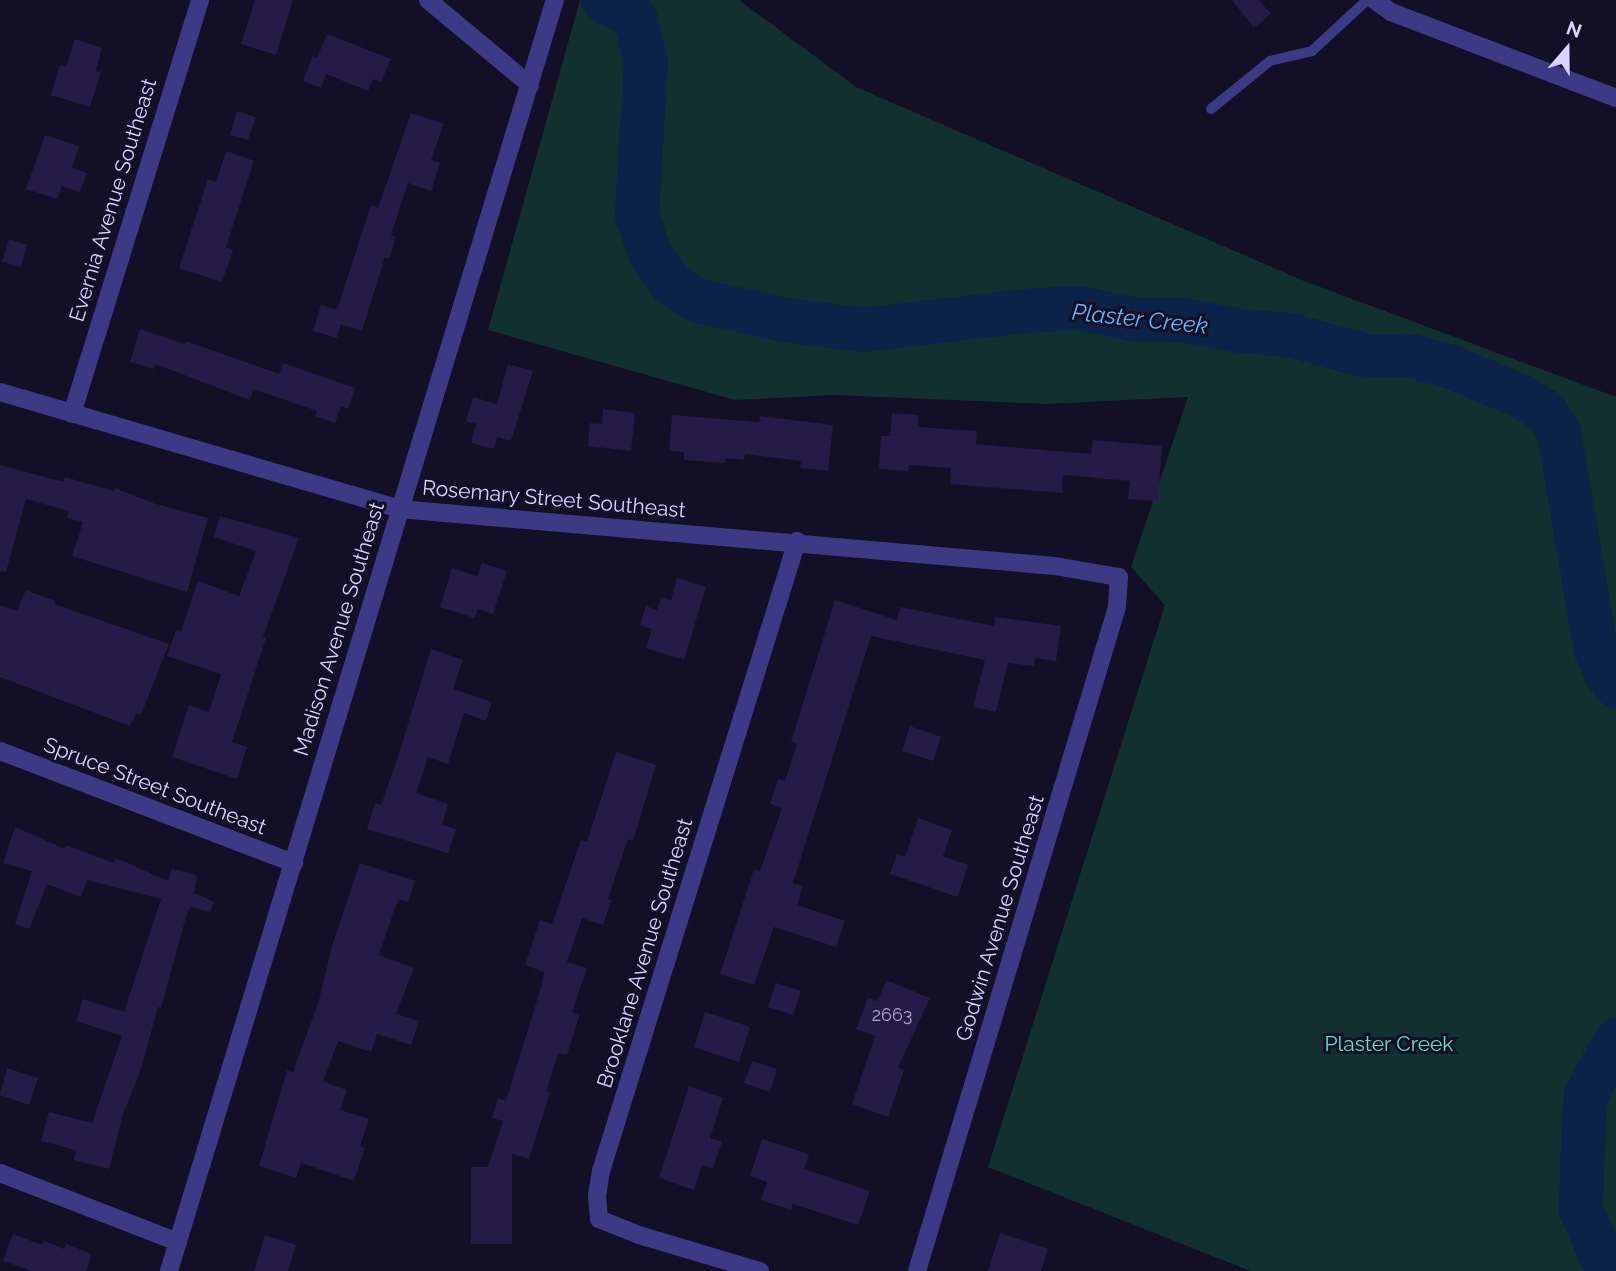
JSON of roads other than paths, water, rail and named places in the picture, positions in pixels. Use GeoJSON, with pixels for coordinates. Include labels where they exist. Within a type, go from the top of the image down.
{"type":"FeatureCollection","features":[{"type":"Feature","properties":{"kind":"street","name":"Evernia Avenue Southeast"},"geometry":{"type":"LineString","coordinates":[[72,414],[200,0]]}},
{"type":"Feature","properties":{"kind":"street"},"geometry":{"type":"LineString","coordinates":[[428,0],[530,85]]}},
{"type":"Feature","properties":{"kind":"street","name":"Madison Avenue Southeast"},"geometry":{"type":"LineString","coordinates":[[169,1271],[555,0]]}},
{"type":"Feature","properties":{"kind":"street"},"geometry":{"type":"LineString","coordinates":[[1374,0],[1391,12],[1616,98]]}},
{"type":"Feature","properties":{"kind":"street","name":"Rosemary Street Southeast"},"geometry":{"type":"LineString","coordinates":[[0,392],[399,509],[797,541],[1055,566],[1119,577]]}},
{"type":"Feature","properties":{"kind":"street","name":"Brooklane Avenue Southeast"},"geometry":{"type":"LineString","coordinates":[[760,1271],[639,1235],[599,1219],[597,1196],[601,1171],[797,541]]}},
{"type":"Feature","properties":{"kind":"street","name":"Godwin Avenue Southeast"},"geometry":{"type":"LineString","coordinates":[[917,1271],[1117,607],[1119,577]]}},
{"type":"Feature","properties":{"kind":"street","name":"Spruce Street Southeast"},"geometry":{"type":"LineString","coordinates":[[0,751],[294,863]]}},
{"type":"Feature","properties":{"kind":"street"},"geometry":{"type":"LineString","coordinates":[[0,1173],[178,1242]]}},
{"type":"Feature","properties":{"kind":"lane"},"geometry":{"type":"LineString","coordinates":[[1211,109],[1270,61],[1312,51],[1367,0]]}},
{"type":"Feature","properties":{"kind":"waterway","name":"Plaster Creek"},"geometry":{"type":"LineString","coordinates":[[603,0],[635,18],[646,62],[637,215],[650,254],[670,283],[698,301],[785,320],[863,330],[1025,311],[1079,308],[1133,319],[1179,320],[1242,331],[1290,335],[1367,356],[1412,356],[1451,367],[1523,397],[1546,412],[1559,432],[1596,650],[1607,676],[1616,686]]}},
{"type":"Feature","properties":{"kind":"waterway","name":"Plaster Creek"},"geometry":{"type":"LineString","coordinates":[[1608,1271],[1581,1210],[1583,1138],[1586,1095],[1616,1040]]}}]}
